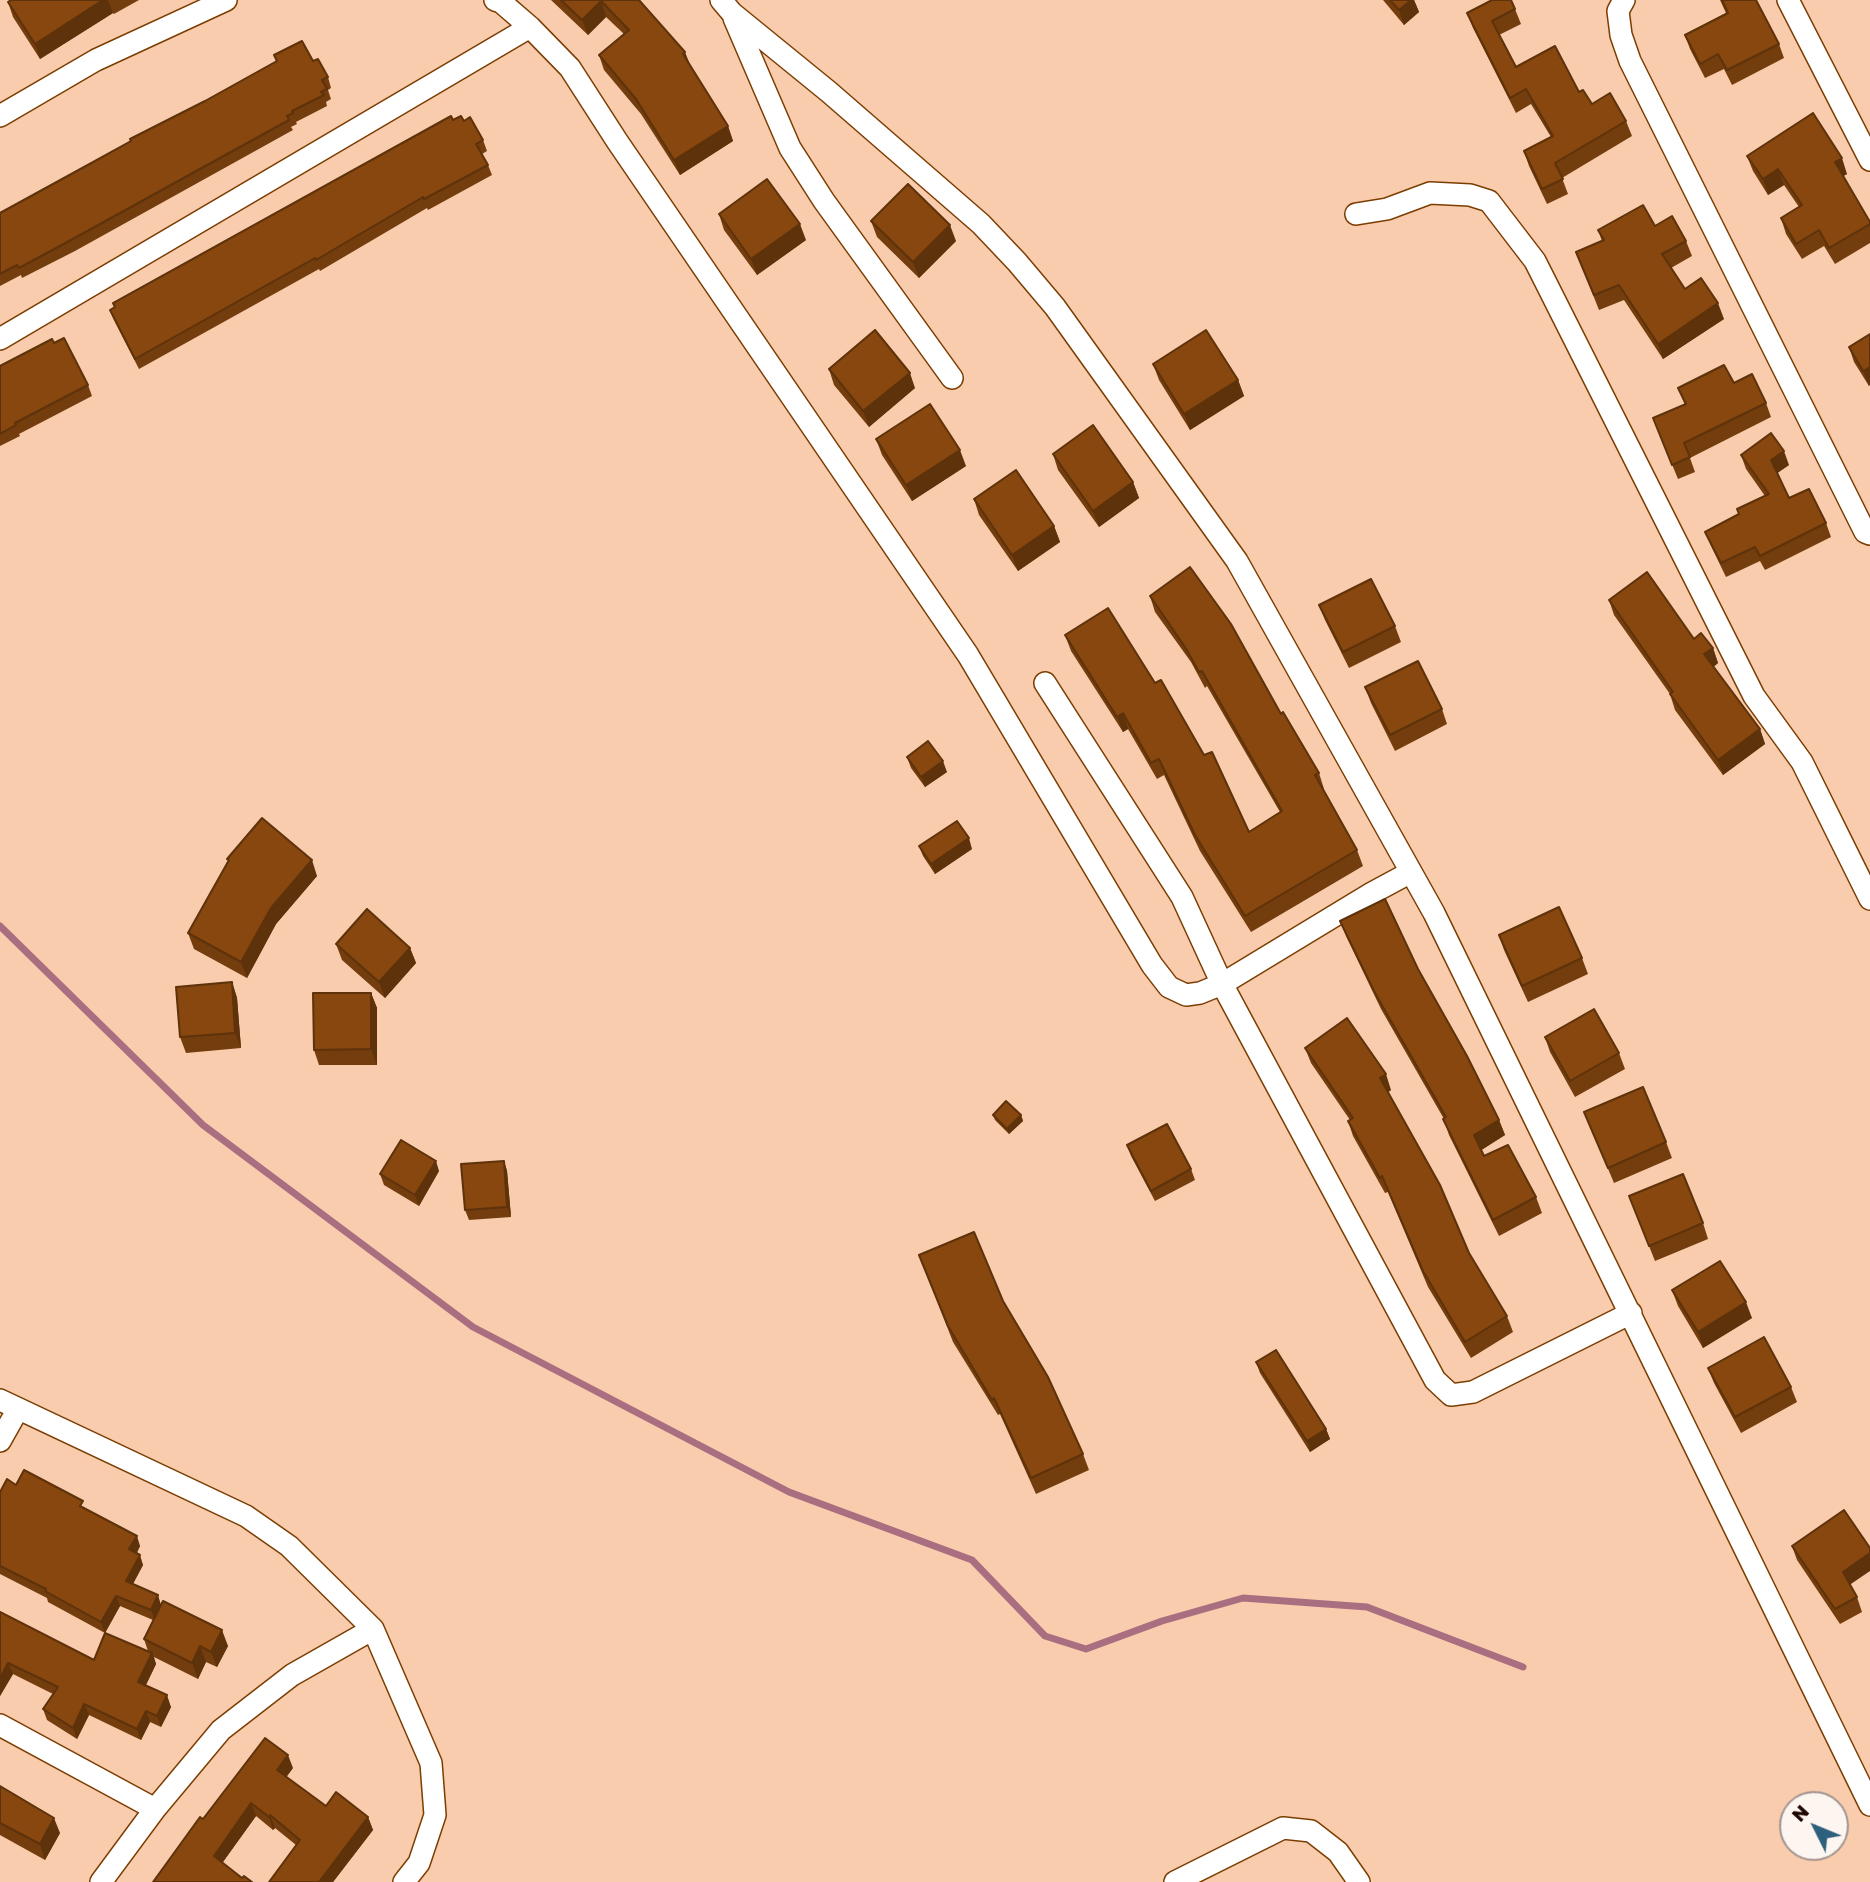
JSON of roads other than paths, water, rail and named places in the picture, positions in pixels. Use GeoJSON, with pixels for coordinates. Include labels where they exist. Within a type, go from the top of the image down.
{"type":"FeatureCollection","features":[{"type":"Feature","properties":{"kind":"street"},"geometry":{"type":"LineString","coordinates":[[0,116],[96,60],[226,0]]}},
{"type":"Feature","properties":{"kind":"street"},"geometry":{"type":"LineString","coordinates":[[495,0],[530,27],[570,68],[968,655],[1152,965],[1169,987],[1186,995],[1222,984],[1371,893],[1411,872]]}},
{"type":"Feature","properties":{"kind":"street"},"geometry":{"type":"LineString","coordinates":[[1788,0],[1870,160]]}},
{"type":"Feature","properties":{"kind":"street"},"geometry":{"type":"LineString","coordinates":[[1619,4],[1621,35],[1630,61],[1865,532],[1870,534]]}},
{"type":"Feature","properties":{"kind":"street"},"geometry":{"type":"LineString","coordinates":[[727,6],[790,148],[845,232],[952,378]]}},
{"type":"Feature","properties":{"kind":"street"},"geometry":{"type":"LineString","coordinates":[[727,6],[981,224],[1017,262],[1055,307],[1237,561],[1434,913],[1870,1805]]}},
{"type":"Feature","properties":{"kind":"street"},"geometry":{"type":"LineString","coordinates":[[0,339],[530,27]]}},
{"type":"Feature","properties":{"kind":"street"},"geometry":{"type":"LineString","coordinates":[[1356,214],[1387,209],[1430,193],[1470,195],[1489,201],[1535,261],[1754,696],[1802,762],[1870,899]]}},
{"type":"Feature","properties":{"kind":"street"},"geometry":{"type":"LineString","coordinates":[[1045,683],[1182,897],[1222,984],[1435,1380],[1451,1395],[1473,1392],[1631,1313]]}},
{"type":"Feature","properties":{"kind":"street"},"geometry":{"type":"LineString","coordinates":[[0,1441],[9,1404],[246,1516],[289,1546],[373,1629],[431,1763],[435,1815],[419,1863],[404,1882]]}},
{"type":"Feature","properties":{"kind":"street"},"geometry":{"type":"LineString","coordinates":[[102,1882],[155,1809],[221,1730],[292,1675],[373,1629]]}},
{"type":"Feature","properties":{"kind":"street"},"geometry":{"type":"LineString","coordinates":[[0,1725],[155,1809]]}},
{"type":"Feature","properties":{"kind":"street"},"geometry":{"type":"LineString","coordinates":[[1175,1882],[1283,1828],[1311,1831],[1338,1852],[1359,1882]]}},
{"type":"Feature","properties":{"kind":"waterway"},"geometry":{"type":"LineString","coordinates":[[0,926],[203,1125],[473,1327],[789,1492],[972,1560],[1045,1636],[1086,1649],[1162,1621],[1243,1598],[1367,1607],[1523,1667]]}}]}
